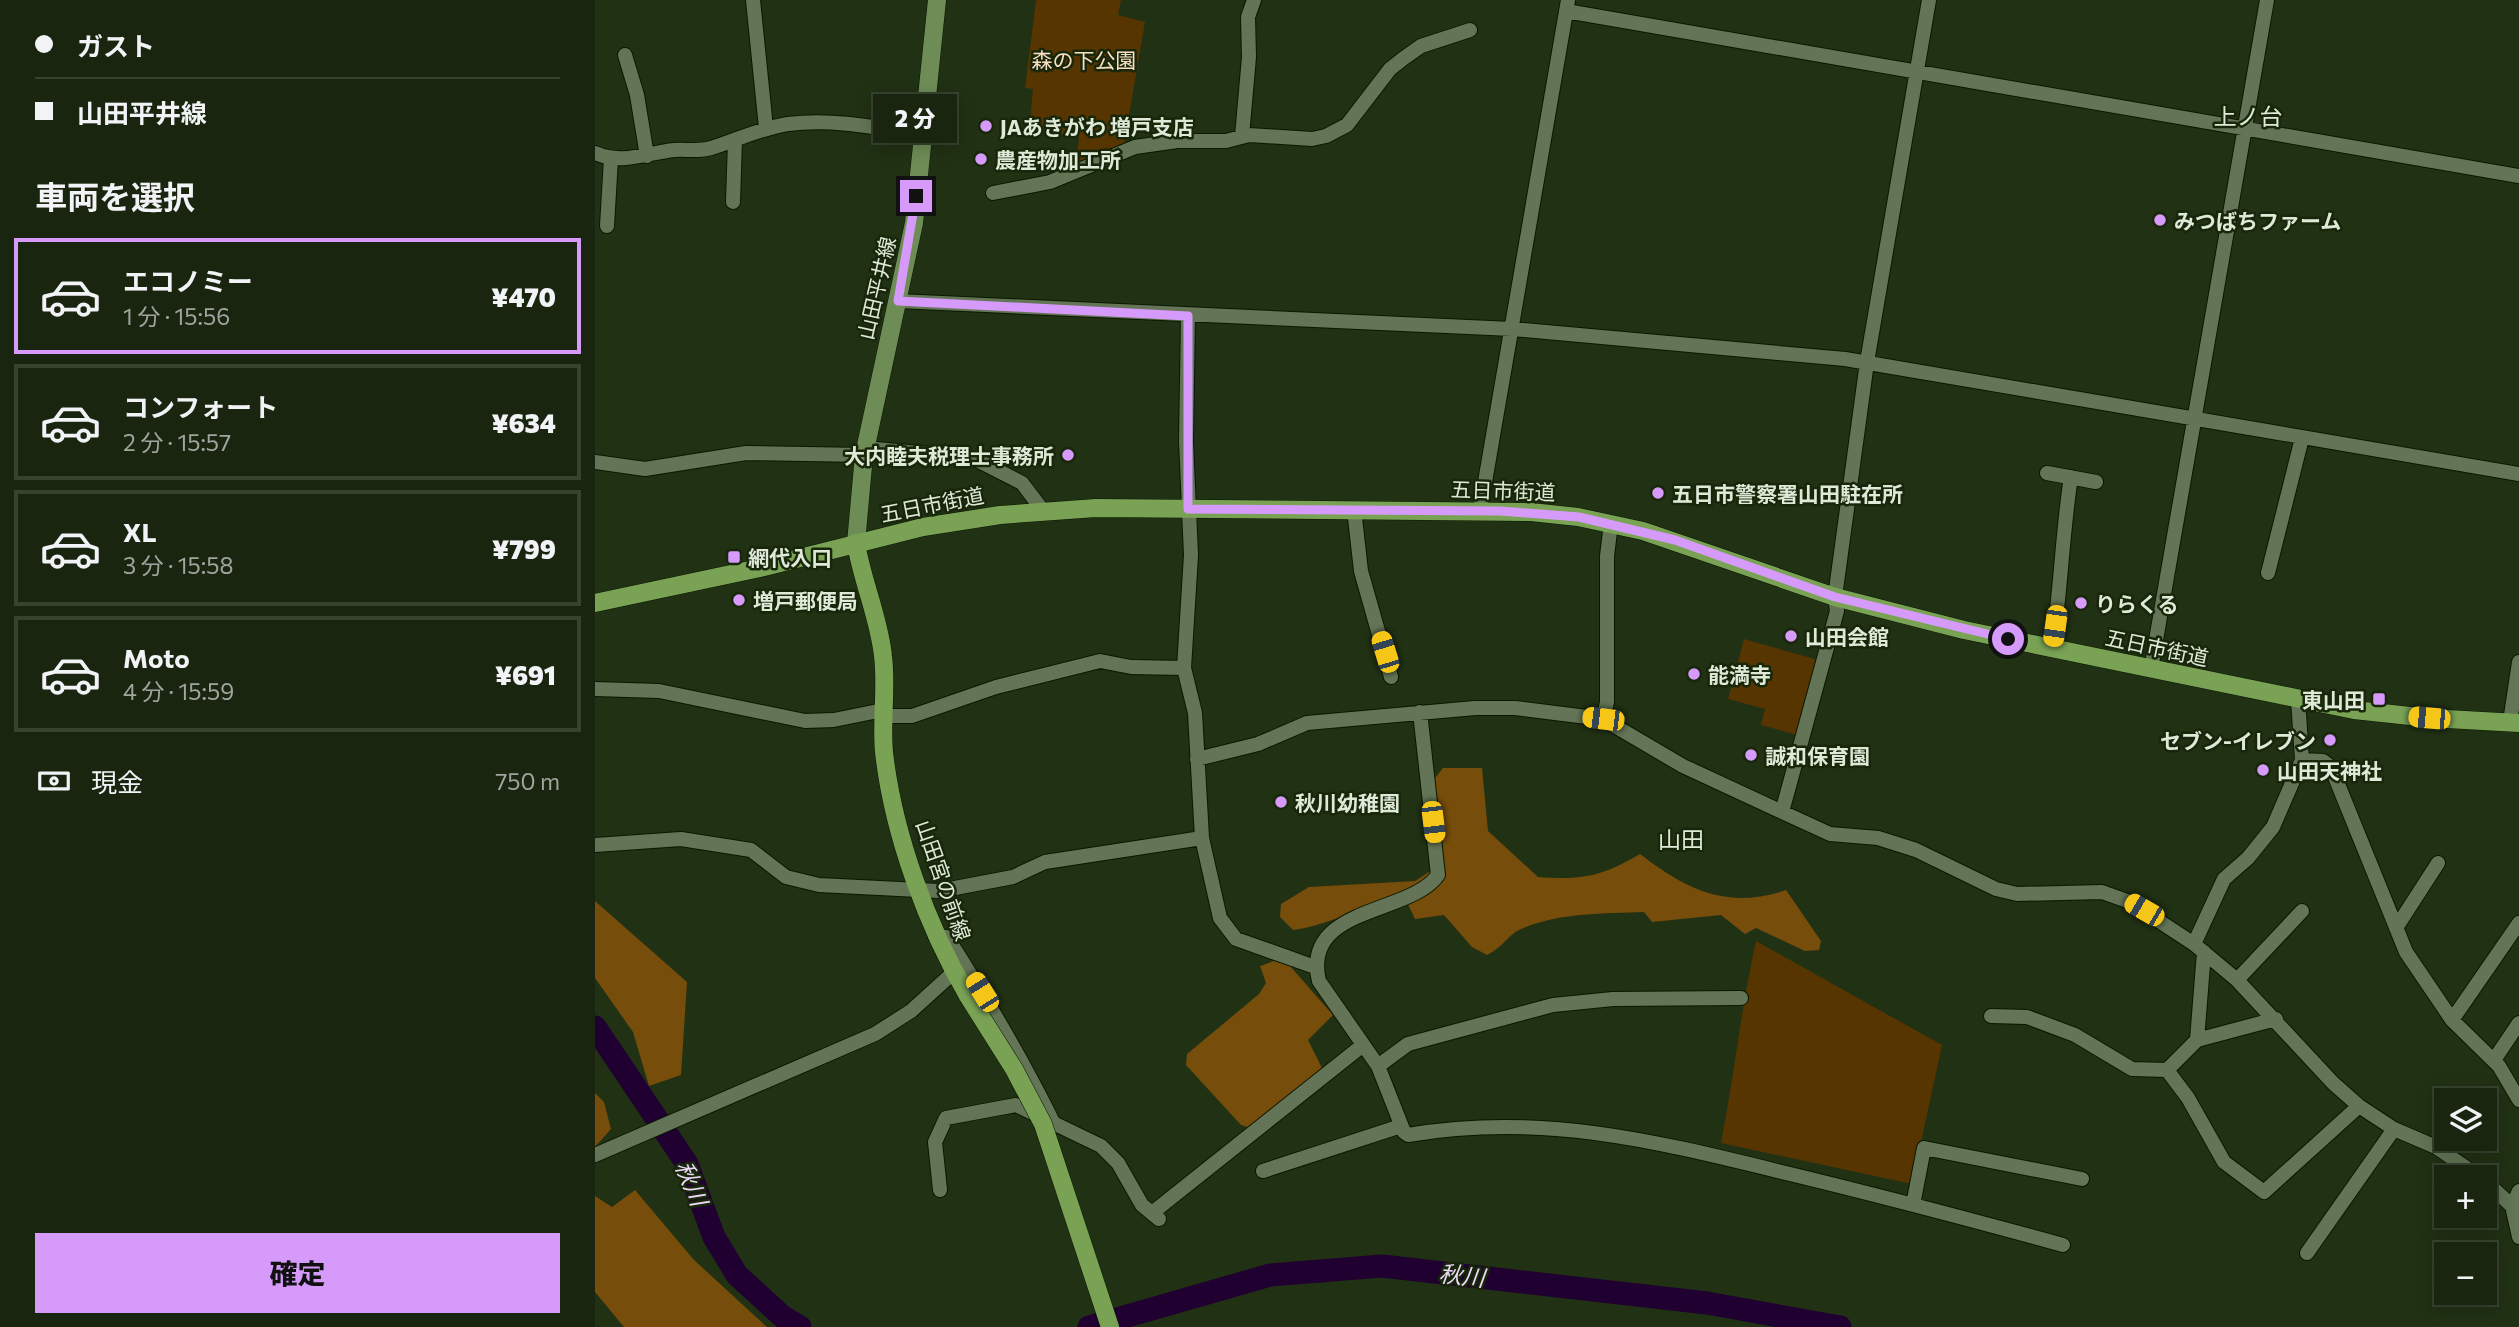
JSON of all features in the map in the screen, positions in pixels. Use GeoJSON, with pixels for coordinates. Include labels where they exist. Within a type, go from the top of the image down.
{"type":"FeatureCollection","features":[{"type":"Feature","properties":{"kind":"main road","name":"山田平井線"},"geometry":{"type":"LineString","coordinates":[[856,543],[865,452],[914,223],[937,0]]}},
{"type":"Feature","properties":{"kind":"main road","name":"五日市街道"},"geometry":{"type":"LineString","coordinates":[[595,603],[956,521],[1044,512],[1188,509],[1531,512],[1611,523],[1675,540],[1835,597],[1964,630],[2298,699],[2396,715],[2514,722]]}},
{"type":"Feature","properties":{"kind":"main road","name":"山田宮の前線"},"geometry":{"type":"LineString","coordinates":[[856,543],[883,655],[887,777],[918,890],[935,936],[954,972],[1024,1086],[1046,1132],[1110,1327]]}},
{"type":"Feature","properties":{"kind":"street"},"geometry":{"type":"LineString","coordinates":[[753,0],[766,128]]}},
{"type":"Feature","properties":{"kind":"street"},"geometry":{"type":"LineString","coordinates":[[1242,136],[1249,57],[1248,17],[1255,0]]}},
{"type":"Feature","properties":{"kind":"street"},"geometry":{"type":"LineString","coordinates":[[1782,812],[1837,611],[1835,597],[1867,362],[1929,0]]}},
{"type":"Feature","properties":{"kind":"street"},"geometry":{"type":"LineString","coordinates":[[2151,669],[2267,0]]}},
{"type":"Feature","properties":{"kind":"street"},"geometry":{"type":"LineString","coordinates":[[1480,511],[1567,6],[1916,73],[2519,176]]}},
{"type":"Feature","properties":{"kind":"street"},"geometry":{"type":"LineString","coordinates":[[993,193],[1050,182],[1135,147],[1177,141],[1226,141],[1242,136],[1312,139],[1326,136],[1347,125],[1390,69],[1404,58],[1421,46],[1470,30]]}},
{"type":"Feature","properties":{"kind":"street"},"geometry":{"type":"LineString","coordinates":[[625,55],[637,95],[647,156]]}},
{"type":"Feature","properties":{"kind":"street"},"geometry":{"type":"LineString","coordinates":[[595,153],[611,158],[647,156],[675,150],[704,150],[766,128],[791,124],[837,123],[922,135]]}},
{"type":"Feature","properties":{"kind":"street"},"geometry":{"type":"LineString","coordinates":[[733,202],[735,140]]}},
{"type":"Feature","properties":{"kind":"street"},"geometry":{"type":"LineString","coordinates":[[607,226],[611,158]]}},
{"type":"Feature","properties":{"kind":"street"},"geometry":{"type":"LineString","coordinates":[[898,301],[1512,329],[1867,362],[2519,474]]}},
{"type":"Feature","properties":{"kind":"street"},"geometry":{"type":"LineString","coordinates":[[1188,316],[1188,509],[1191,555],[1184,668],[1195,713],[1202,838],[1220,918],[1227,931],[1236,939],[1315,967]]}},
{"type":"Feature","properties":{"kind":"street"},"geometry":{"type":"LineString","coordinates":[[2268,573],[2302,438]]}},
{"type":"Feature","properties":{"kind":"street"},"geometry":{"type":"LineString","coordinates":[[595,461],[645,469],[693,464],[746,453],[865,452],[974,458],[1022,483],[1044,512]]}},
{"type":"Feature","properties":{"kind":"street"},"geometry":{"type":"LineString","coordinates":[[2047,473],[2096,481]]}},
{"type":"Feature","properties":{"kind":"street"},"geometry":{"type":"LineString","coordinates":[[2052,648],[2062,583],[2063,529],[2071,477]]}},
{"type":"Feature","properties":{"kind":"street"},"geometry":{"type":"LineString","coordinates":[[1353,509],[1361,571],[1391,677]]}},
{"type":"Feature","properties":{"kind":"street"},"geometry":{"type":"LineString","coordinates":[[1603,719],[1607,702],[1607,556],[1611,523]]}},
{"type":"Feature","properties":{"kind":"street"},"geometry":{"type":"LineString","coordinates":[[595,688],[659,691],[805,720],[834,720],[883,713],[912,716],[996,687],[1100,661],[1131,667],[1184,668]]}},
{"type":"Feature","properties":{"kind":"street"},"geometry":{"type":"LineString","coordinates":[[2514,722],[2519,662]]}},
{"type":"Feature","properties":{"kind":"street"},"geometry":{"type":"LineString","coordinates":[[2197,1040],[2199,948],[2224,879],[2257,848],[2273,827],[2302,760],[2298,699]]}},
{"type":"Feature","properties":{"kind":"street"},"geometry":{"type":"LineString","coordinates":[[1197,759],[1258,744],[1307,723],[1420,712],[1515,708],[1603,719],[1683,766],[1830,834],[1878,838],[1916,850],[1996,889],[2017,894],[2102,892],[2117,896],[2199,948],[2237,980],[2333,1083],[2359,1106],[2394,1129],[2436,1147],[2462,1165]]}},
{"type":"Feature","properties":{"kind":"street"},"geometry":{"type":"LineString","coordinates":[[1420,712],[1438,875],[1430,886],[1364,912],[1334,932],[1322,946],[1315,967],[1319,981],[1378,1066],[1401,1126],[1408,1135],[1454,1128],[1495,1126],[1557,1128],[1643,1138],[2063,1245]]}},
{"type":"Feature","properties":{"kind":"street"},"geometry":{"type":"LineString","coordinates":[[2302,760],[2323,761],[2331,767],[2406,952],[2452,1020],[2494,1060],[2519,1100]]}},
{"type":"Feature","properties":{"kind":"street"},"geometry":{"type":"LineString","coordinates":[[595,845],[631,840],[686,840],[751,850],[786,877],[819,885],[939,891],[1013,877],[1045,862],[1202,838]]}},
{"type":"Feature","properties":{"kind":"street"},"geometry":{"type":"LineString","coordinates":[[2396,928],[2438,863]]}},
{"type":"Feature","properties":{"kind":"street"},"geometry":{"type":"LineString","coordinates":[[2237,980],[2302,911]]}},
{"type":"Feature","properties":{"kind":"street"},"geometry":{"type":"LineString","coordinates":[[2452,1020],[2519,923]]}},
{"type":"Feature","properties":{"kind":"street"},"geometry":{"type":"LineString","coordinates":[[935,936],[947,937],[970,973],[1017,1048],[1054,1124]]}},
{"type":"Feature","properties":{"kind":"street"},"geometry":{"type":"LineString","coordinates":[[599,1154],[875,1034],[911,1011],[954,972]]}},
{"type":"Feature","properties":{"kind":"street"},"geometry":{"type":"LineString","coordinates":[[1378,1066],[1408,1044],[1553,1005],[1613,999],[1741,998]]}},
{"type":"Feature","properties":{"kind":"street"},"geometry":{"type":"LineString","coordinates":[[1991,1016],[2028,1017],[2075,1035],[2132,1069],[2167,1070],[2197,1040],[2276,1019]]}},
{"type":"Feature","properties":{"kind":"street"},"geometry":{"type":"LineString","coordinates":[[2494,1060],[2519,1023]]}},
{"type":"Feature","properties":{"kind":"street"},"geometry":{"type":"LineString","coordinates":[[940,1190],[935,1142],[946,1118],[1012,1104],[1101,1146],[1118,1163],[1142,1205],[1155,1216],[1363,1045]]}},
{"type":"Feature","properties":{"kind":"street"},"geometry":{"type":"LineString","coordinates":[[2167,1070],[2188,1098],[2224,1162],[2264,1192],[2359,1106]]}},
{"type":"Feature","properties":{"kind":"street"},"geometry":{"type":"LineString","coordinates":[[1263,1171],[1401,1126]]}},
{"type":"Feature","properties":{"kind":"street"},"geometry":{"type":"LineString","coordinates":[[2307,1253],[2394,1129]]}},
{"type":"Feature","properties":{"kind":"street"},"geometry":{"type":"LineString","coordinates":[[1913,1205],[1924,1148],[2082,1180]]}},
{"type":"Feature","properties":{"kind":"street"},"geometry":{"type":"LineString","coordinates":[[2512,1206],[2519,1191]]}},
{"type":"Feature","properties":{"kind":"street"},"geometry":{"type":"LineString","coordinates":[[2497,1192],[2512,1206],[2519,1237]]}},
{"type":"Feature","properties":{"kind":"green space","name":"森の下公園"},"geometry":{"type":"Polygon","coordinates":[[[1036,0],[1121,0],[1118,15],[1145,22],[1124,145],[1076,168],[1079,136],[1029,131],[1033,89],[1025,88],[1036,0]]]}},
{"type":"Feature","properties":{"kind":"green space"},"geometry":{"type":"Polygon","coordinates":[[[1744,639],[1818,660],[1797,735],[1761,725],[1765,709],[1728,699],[1744,639]]]}},
{"type":"Feature","properties":{"kind":"green space"},"geometry":{"type":"Polygon","coordinates":[[[1756,941],[1942,1045],[1912,1184],[1721,1143],[1756,941]]]}},
{"type":"Feature","properties":{"kind":"shaded area"},"geometry":{"type":"Polygon","coordinates":[[[1443,768],[1482,768],[1488,831],[1538,877],[1591,875],[1614,868],[1640,854],[1674,878],[1709,893],[1745,898],[1786,890],[1821,941],[1819,950],[1805,951],[1756,928],[1745,934],[1721,915],[1652,922],[1644,912],[1582,915],[1536,923],[1517,931],[1487,955],[1472,947],[1444,915],[1415,919],[1402,892],[1334,919],[1293,930],[1280,917],[1281,904],[1309,887],[1415,881],[1432,870],[1432,782],[1443,768]]]}},
{"type":"Feature","properties":{"kind":"shaded area"},"geometry":{"type":"Polygon","coordinates":[[[595,901],[687,982],[681,1075],[649,1086],[633,1032],[595,978],[595,901]]]}},
{"type":"Feature","properties":{"kind":"shaded area"},"geometry":{"type":"Polygon","coordinates":[[[1274,961],[1290,966],[1333,1015],[1308,1040],[1323,1070],[1253,1129],[1241,1125],[1186,1065],[1187,1054],[1259,994],[1266,983],[1260,966],[1274,961]]]}},
{"type":"Feature","properties":{"kind":"shaded area"},"geometry":{"type":"Polygon","coordinates":[[[595,1093],[604,1102],[611,1129],[595,1147],[595,1093]]]}},
{"type":"Feature","properties":{"kind":"shaded area"},"geometry":{"type":"Polygon","coordinates":[[[635,1190],[694,1260],[767,1327],[624,1327],[595,1292],[595,1196],[612,1207],[635,1190]]]}},
{"type":"Feature","properties":{"kind":"waterway","name":"秋川"},"geometry":{"type":"LineString","coordinates":[[595,1027],[687,1164],[714,1237],[737,1275],[783,1317],[800,1327]]}},
{"type":"Feature","properties":{"kind":"waterway","name":"秋川"},"geometry":{"type":"LineString","coordinates":[[1089,1327],[1270,1275],[1382,1266],[1707,1303],[1840,1327]]}},
{"type":"Feature","properties":{"kind":"place","name":"JAあきがわ 増戸支店"},"geometry":{"type":"Point","coordinates":[986,126]}},
{"type":"Feature","properties":{"kind":"place","name":"農産物加工所"},"geometry":{"type":"Point","coordinates":[981,159]}},
{"type":"Feature","properties":{"kind":"place","name":"みつばちファーム"},"geometry":{"type":"Point","coordinates":[2160,220]}},
{"type":"Feature","properties":{"kind":"place","name":"大内睦夫税理士事務所"},"geometry":{"type":"Point","coordinates":[1068,455]}},
{"type":"Feature","properties":{"kind":"place","name":"五日市警察署山田駐在所"},"geometry":{"type":"Point","coordinates":[1658,493]}},
{"type":"Feature","properties":{"kind":"place","name":"網代入口"},"geometry":{"type":"Point","coordinates":[734,557]}},
{"type":"Feature","properties":{"kind":"place","name":"増戸郵便局"},"geometry":{"type":"Point","coordinates":[739,600]}},
{"type":"Feature","properties":{"kind":"place","name":"りらくる"},"geometry":{"type":"Point","coordinates":[2081,603]}},
{"type":"Feature","properties":{"kind":"place","name":"山田会館"},"geometry":{"type":"Point","coordinates":[1791,636]}},
{"type":"Feature","properties":{"kind":"place","name":"能満寺"},"geometry":{"type":"Point","coordinates":[1694,674]}},
{"type":"Feature","properties":{"kind":"place","name":"東山田"},"geometry":{"type":"Point","coordinates":[2379,699]}},
{"type":"Feature","properties":{"kind":"place","name":"セブン-イレブン"},"geometry":{"type":"Point","coordinates":[2330,740]}},
{"type":"Feature","properties":{"kind":"place","name":"誠和保育園"},"geometry":{"type":"Point","coordinates":[1751,755]}},
{"type":"Feature","properties":{"kind":"place","name":"山田天神社"},"geometry":{"type":"Point","coordinates":[2263,770]}},
{"type":"Feature","properties":{"kind":"place","name":"秋川幼稚園"},"geometry":{"type":"Point","coordinates":[1281,802]}},
{"type":"Feature","properties":{"kind":"district","name":"上ノ台"},"geometry":{"type":"Point","coordinates":[2248,116]}},
{"type":"Feature","properties":{"kind":"district","name":"山田"},"geometry":{"type":"Point","coordinates":[1681,839]}},
{"type":"Feature","properties":{"kind":"route"},"geometry":{"type":"LineString","coordinates":[[916,196],[914,223],[898,301],[1188,316],[1188,509],[1500,511],[1579,517],[1675,540],[1835,597],[1945,626],[2008,639]]}}]}
